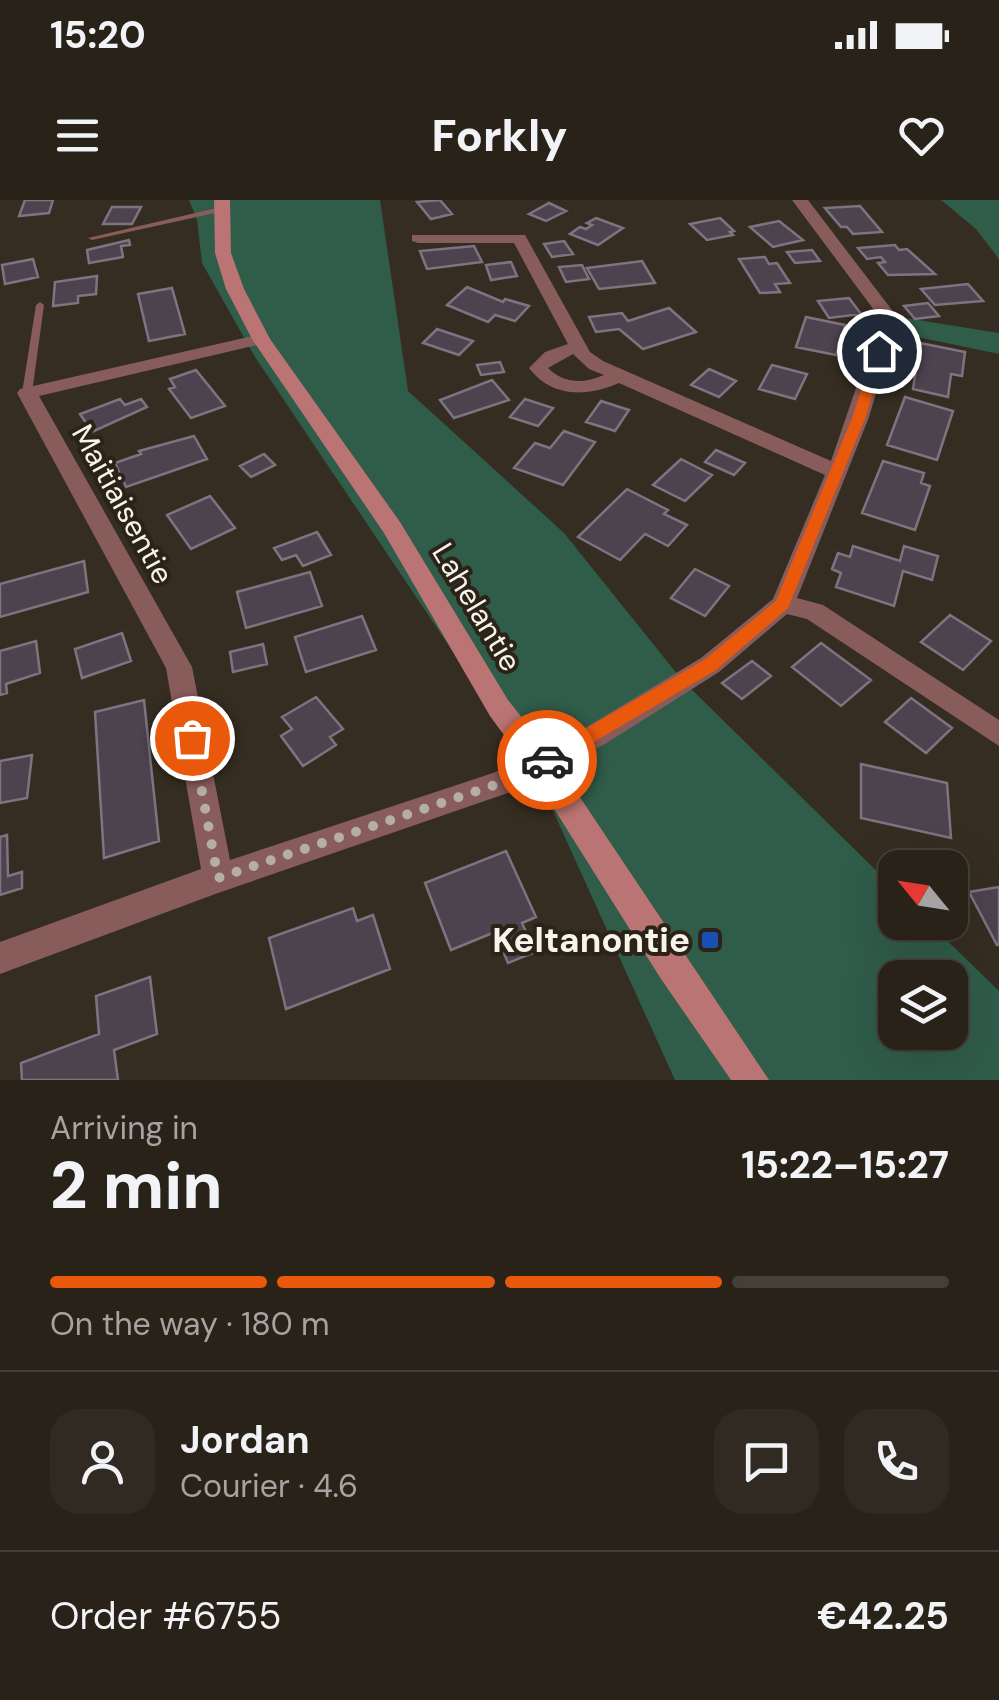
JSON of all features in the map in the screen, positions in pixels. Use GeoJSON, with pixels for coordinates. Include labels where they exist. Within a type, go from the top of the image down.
{"type":"FeatureCollection","features":[{"type":"Feature","properties":{"kind":"main road","name":"Lahelantie"},"geometry":{"type":"LineString","coordinates":[[221,204],[223,253],[235,288],[261,339],[392,528],[499,708],[541,764],[672,968],[752,1080]]}},
{"type":"Feature","properties":{"kind":"street"},"geometry":{"type":"LineString","coordinates":[[0,958],[218,878],[501,783],[541,764],[710,665],[783,604],[859,416],[889,318],[800,200]]}},
{"type":"Feature","properties":{"kind":"street"},"geometry":{"type":"LineString","coordinates":[[418,238],[519,238],[578,347],[596,365],[836,472]]}},
{"type":"Feature","properties":{"kind":"street","name":"Maitiaisentie"},"geometry":{"type":"LineString","coordinates":[[218,878],[179,667],[27,393],[261,339]]}},
{"type":"Feature","properties":{"kind":"street"},"geometry":{"type":"LineString","coordinates":[[578,347],[556,351],[538,368],[548,381],[565,387],[582,386],[620,375]]}},
{"type":"Feature","properties":{"kind":"street"},"geometry":{"type":"LineString","coordinates":[[783,604],[814,612],[999,734]]}},
{"type":"Feature","properties":{"kind":"lane"},"geometry":{"type":"LineString","coordinates":[[92,238],[221,204]]}},
{"type":"Feature","properties":{"kind":"lane"},"geometry":{"type":"LineString","coordinates":[[27,393],[40,305]]}},
{"type":"Feature","properties":{"kind":"green space"},"geometry":{"type":"Polygon","coordinates":[[[189,200],[380,200],[408,391],[564,533],[682,680],[878,872],[878,940],[946,940],[967,960],[878,960],[878,1050],[968,1050],[968,961],[999,991],[999,1080],[675,1080],[539,780],[255,357],[202,263],[197,220],[189,200]]]}},
{"type":"Feature","properties":{"kind":"green space"},"geometry":{"type":"Polygon","coordinates":[[[941,200],[999,200],[999,259],[976,229],[941,200]]]}},
{"type":"Feature","properties":{"kind":"green space"},"geometry":{"type":"Polygon","coordinates":[[[893,316],[999,333],[999,354],[889,331],[893,316]]]}},
{"type":"Feature","properties":{"kind":"building"},"geometry":{"type":"Polygon","coordinates":[[[25,200],[53,200],[49,213],[19,216],[25,200]]]}},
{"type":"Feature","properties":{"kind":"building"},"geometry":{"type":"Polygon","coordinates":[[[440,200],[452,214],[431,219],[417,202],[440,200]]]}},
{"type":"Feature","properties":{"kind":"building"},"geometry":{"type":"Polygon","coordinates":[[[549,203],[566,211],[546,221],[529,214],[549,203]]]}},
{"type":"Feature","properties":{"kind":"building"},"geometry":{"type":"Polygon","coordinates":[[[860,206],[882,232],[853,234],[847,227],[841,227],[825,208],[860,206]]]}},
{"type":"Feature","properties":{"kind":"building"},"geometry":{"type":"Polygon","coordinates":[[[112,207],[141,207],[132,224],[103,224],[112,207]]]}},
{"type":"Feature","properties":{"kind":"building"},"geometry":{"type":"Polygon","coordinates":[[[596,218],[623,228],[598,245],[570,234],[580,227],[586,229],[592,225],[587,223],[596,218]]]}},
{"type":"Feature","properties":{"kind":"building"},"geometry":{"type":"Polygon","coordinates":[[[720,218],[734,231],[730,232],[733,235],[707,240],[690,224],[720,218]]]}},
{"type":"Feature","properties":{"kind":"building"},"geometry":{"type":"Polygon","coordinates":[[[779,221],[803,240],[773,247],[750,227],[779,221]]]}},
{"type":"Feature","properties":{"kind":"building"},"geometry":{"type":"Polygon","coordinates":[[[129,240],[130,245],[121,246],[123,257],[89,263],[87,250],[129,240]]]}},
{"type":"Feature","properties":{"kind":"building"},"geometry":{"type":"Polygon","coordinates":[[[564,241],[573,254],[552,257],[544,244],[564,241]]]}},
{"type":"Feature","properties":{"kind":"building"},"geometry":{"type":"Polygon","coordinates":[[[895,245],[899,250],[907,249],[935,274],[888,275],[878,263],[885,262],[881,257],[867,259],[858,248],[895,245]]]}},
{"type":"Feature","properties":{"kind":"building"},"geometry":{"type":"Polygon","coordinates":[[[474,246],[482,262],[427,269],[420,251],[474,246]]]}},
{"type":"Feature","properties":{"kind":"building"},"geometry":{"type":"Polygon","coordinates":[[[812,250],[820,261],[795,263],[787,252],[812,250]]]}},
{"type":"Feature","properties":{"kind":"building"},"geometry":{"type":"Polygon","coordinates":[[[765,257],[769,264],[777,263],[790,283],[775,284],[780,292],[760,293],[739,259],[765,257]]]}},
{"type":"Feature","properties":{"kind":"building"},"geometry":{"type":"Polygon","coordinates":[[[33,259],[38,277],[5,284],[2,265],[33,259]]]}},
{"type":"Feature","properties":{"kind":"building"},"geometry":{"type":"Polygon","coordinates":[[[642,261],[655,283],[599,289],[587,268],[642,261]]]}},
{"type":"Feature","properties":{"kind":"building"},"geometry":{"type":"Polygon","coordinates":[[[511,262],[517,276],[491,280],[486,265],[511,262]]]}},
{"type":"Feature","properties":{"kind":"building"},"geometry":{"type":"Polygon","coordinates":[[[582,265],[589,279],[566,282],[559,267],[582,265]]]}},
{"type":"Feature","properties":{"kind":"building"},"geometry":{"type":"Polygon","coordinates":[[[97,276],[96,294],[78,296],[78,303],[53,306],[55,282],[97,276]]]}},
{"type":"Feature","properties":{"kind":"building"},"geometry":{"type":"Polygon","coordinates":[[[968,284],[983,301],[935,305],[921,289],[968,284]]]}},
{"type":"Feature","properties":{"kind":"building"},"geometry":{"type":"Polygon","coordinates":[[[467,287],[503,302],[505,299],[529,306],[515,321],[495,315],[488,322],[447,305],[467,287]]]}},
{"type":"Feature","properties":{"kind":"building"},"geometry":{"type":"Polygon","coordinates":[[[172,288],[185,334],[149,341],[138,294],[172,288]]]}},
{"type":"Feature","properties":{"kind":"building"},"geometry":{"type":"Polygon","coordinates":[[[849,298],[861,314],[829,318],[818,301],[849,298]]]}},
{"type":"Feature","properties":{"kind":"building"},"geometry":{"type":"Polygon","coordinates":[[[928,303],[939,316],[915,319],[904,306],[928,303]]]}},
{"type":"Feature","properties":{"kind":"building"},"geometry":{"type":"Polygon","coordinates":[[[669,308],[696,332],[643,349],[619,329],[596,332],[589,317],[622,313],[628,321],[669,308]]]}},
{"type":"Feature","properties":{"kind":"building"},"geometry":{"type":"Polygon","coordinates":[[[806,317],[845,325],[836,355],[796,347],[806,317]]]}},
{"type":"Feature","properties":{"kind":"building"},"geometry":{"type":"Polygon","coordinates":[[[437,329],[473,341],[459,355],[423,343],[437,329]]]}},
{"type":"Feature","properties":{"kind":"building"},"geometry":{"type":"Polygon","coordinates":[[[920,343],[965,352],[962,376],[951,374],[948,397],[913,389],[920,343]]]}},
{"type":"Feature","properties":{"kind":"building"},"geometry":{"type":"Polygon","coordinates":[[[500,362],[504,372],[481,375],[477,365],[500,362]]]}},
{"type":"Feature","properties":{"kind":"building"},"geometry":{"type":"Polygon","coordinates":[[[772,365],[807,374],[795,399],[759,389],[772,365]]]}},
{"type":"Feature","properties":{"kind":"building"},"geometry":{"type":"Polygon","coordinates":[[[709,369],[736,381],[719,397],[691,385],[709,369]]]}},
{"type":"Feature","properties":{"kind":"building"},"geometry":{"type":"Polygon","coordinates":[[[196,370],[225,406],[191,418],[169,389],[175,387],[170,379],[196,370]]]}},
{"type":"Feature","properties":{"kind":"building"},"geometry":{"type":"Polygon","coordinates":[[[492,380],[509,400],[454,418],[440,400],[492,380]]]}},
{"type":"Feature","properties":{"kind":"building"},"geometry":{"type":"Polygon","coordinates":[[[905,397],[953,411],[937,460],[887,445],[905,397]]]}},
{"type":"Feature","properties":{"kind":"building"},"geometry":{"type":"Polygon","coordinates":[[[120,399],[125,405],[141,399],[147,407],[92,432],[80,414],[120,399]]]}},
{"type":"Feature","properties":{"kind":"building"},"geometry":{"type":"Polygon","coordinates":[[[525,399],[553,408],[538,426],[510,417],[525,399]]]}},
{"type":"Feature","properties":{"kind":"building"},"geometry":{"type":"Polygon","coordinates":[[[601,401],[629,410],[615,431],[586,422],[601,401]]]}},
{"type":"Feature","properties":{"kind":"building"},"geometry":{"type":"Polygon","coordinates":[[[564,431],[595,442],[563,485],[514,468],[535,443],[550,448],[564,431]]]}},
{"type":"Feature","properties":{"kind":"building"},"geometry":{"type":"Polygon","coordinates":[[[194,436],[207,459],[126,487],[115,463],[141,454],[139,451],[194,436]]]}},
{"type":"Feature","properties":{"kind":"building"},"geometry":{"type":"Polygon","coordinates":[[[716,450],[745,463],[734,475],[705,462],[716,450]]]}},
{"type":"Feature","properties":{"kind":"building"},"geometry":{"type":"Polygon","coordinates":[[[264,454],[275,465],[251,477],[240,466],[264,454]]]}},
{"type":"Feature","properties":{"kind":"building"},"geometry":{"type":"Polygon","coordinates":[[[681,459],[712,475],[685,501],[653,485],[681,459]]]}},
{"type":"Feature","properties":{"kind":"building"},"geometry":{"type":"Polygon","coordinates":[[[883,461],[924,473],[921,483],[930,486],[915,530],[862,513],[883,461]]]}},
{"type":"Feature","properties":{"kind":"building"},"geometry":{"type":"Polygon","coordinates":[[[627,489],[668,510],[664,514],[687,525],[668,546],[645,534],[620,560],[578,537],[627,489]]]}},
{"type":"Feature","properties":{"kind":"building"},"geometry":{"type":"Polygon","coordinates":[[[210,496],[235,528],[191,549],[167,515],[210,496]]]}},
{"type":"Feature","properties":{"kind":"building"},"geometry":{"type":"Polygon","coordinates":[[[317,532],[331,555],[303,566],[296,555],[282,560],[274,548],[317,532]]]}},
{"type":"Feature","properties":{"kind":"building"},"geometry":{"type":"Polygon","coordinates":[[[853,546],[900,561],[904,546],[938,556],[932,580],[903,571],[894,606],[836,587],[841,573],[832,569],[838,553],[850,557],[853,546]]]}},
{"type":"Feature","properties":{"kind":"building"},"geometry":{"type":"Polygon","coordinates":[[[84,561],[88,592],[0,617],[0,584],[84,561]]]}},
{"type":"Feature","properties":{"kind":"building"},"geometry":{"type":"Polygon","coordinates":[[[695,569],[729,586],[705,616],[671,598],[695,569]]]}},
{"type":"Feature","properties":{"kind":"building"},"geometry":{"type":"Polygon","coordinates":[[[310,572],[322,606],[246,628],[237,592],[310,572]]]}},
{"type":"Feature","properties":{"kind":"building"},"geometry":{"type":"Polygon","coordinates":[[[950,615],[991,641],[963,670],[921,642],[950,615]]]}},
{"type":"Feature","properties":{"kind":"building"},"geometry":{"type":"Polygon","coordinates":[[[362,616],[376,650],[306,672],[295,637],[362,616]]]}},
{"type":"Feature","properties":{"kind":"building"},"geometry":{"type":"Polygon","coordinates":[[[122,633],[131,661],[82,678],[75,649],[122,633]]]}},
{"type":"Feature","properties":{"kind":"building"},"geometry":{"type":"Polygon","coordinates":[[[36,641],[40,673],[6,684],[7,693],[0,695],[0,651],[36,641]]]}},
{"type":"Feature","properties":{"kind":"building"},"geometry":{"type":"Polygon","coordinates":[[[821,643],[871,680],[841,706],[792,667],[821,643]]]}},
{"type":"Feature","properties":{"kind":"building"},"geometry":{"type":"Polygon","coordinates":[[[263,644],[267,664],[233,672],[230,652],[263,644]]]}},
{"type":"Feature","properties":{"kind":"building"},"geometry":{"type":"Polygon","coordinates":[[[752,661],[771,676],[742,699],[722,683],[752,661]]]}},
{"type":"Feature","properties":{"kind":"building"},"geometry":{"type":"Polygon","coordinates":[[[316,697],[343,729],[330,737],[336,745],[303,766],[281,736],[292,729],[282,717],[316,697]]]}},
{"type":"Feature","properties":{"kind":"building"},"geometry":{"type":"Polygon","coordinates":[[[911,698],[952,728],[926,753],[885,722],[911,698]]]}},
{"type":"Feature","properties":{"kind":"building"},"geometry":{"type":"Polygon","coordinates":[[[144,700],[159,841],[104,858],[95,712],[144,700]]]}},
{"type":"Feature","properties":{"kind":"building"},"geometry":{"type":"Polygon","coordinates":[[[32,755],[27,798],[0,803],[0,761],[32,755]]]}},
{"type":"Feature","properties":{"kind":"building"},"geometry":{"type":"Polygon","coordinates":[[[861,764],[947,783],[951,838],[861,818],[861,764]]]}},
{"type":"Feature","properties":{"kind":"building"},"geometry":{"type":"Polygon","coordinates":[[[7,835],[8,876],[22,872],[22,888],[0,895],[0,837],[7,835]]]}},
{"type":"Feature","properties":{"kind":"building"},"geometry":{"type":"Polygon","coordinates":[[[506,851],[536,917],[522,923],[535,952],[508,963],[495,932],[451,950],[425,883],[506,851]]]}},
{"type":"Feature","properties":{"kind":"building"},"geometry":{"type":"Polygon","coordinates":[[[999,887],[999,945],[997,945],[969,892],[999,887]]]}},
{"type":"Feature","properties":{"kind":"building"},"geometry":{"type":"Polygon","coordinates":[[[353,908],[357,921],[373,915],[390,969],[286,1009],[269,938],[353,908]]]}},
{"type":"Feature","properties":{"kind":"building"},"geometry":{"type":"Polygon","coordinates":[[[150,977],[157,1034],[114,1050],[118,1080],[22,1080],[21,1063],[99,1034],[96,996],[150,977]]]}},
{"type":"Feature","properties":{"kind":"way so far"},"geometry":{"type":"LineString","coordinates":[[192,738],[218,878],[501,783],[547,760]]}},
{"type":"Feature","properties":{"kind":"place","name":"Keltanontie"},"geometry":{"type":"Point","coordinates":[710,940]}},
{"type":"Feature","properties":{"kind":"route"},"geometry":{"type":"LineString","coordinates":[[547,760],[595,736],[710,665],[783,604],[859,416],[879,351]]}}]}
